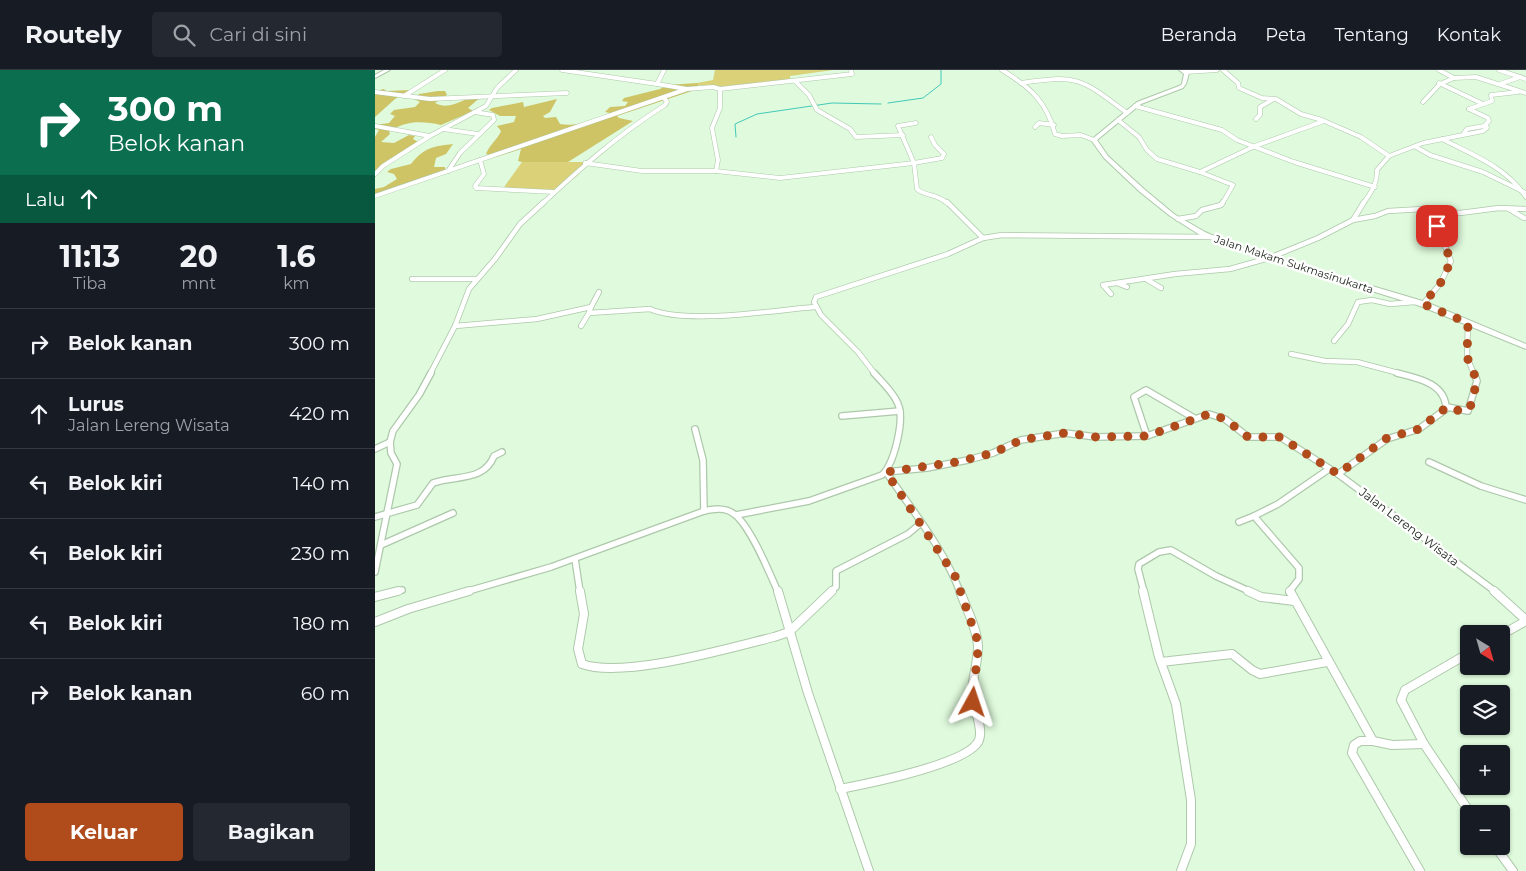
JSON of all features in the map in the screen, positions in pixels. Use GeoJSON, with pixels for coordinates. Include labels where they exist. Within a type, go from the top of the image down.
{"type":"FeatureCollection","features":[{"type":"Feature","properties":{"kind":"street"},"geometry":{"type":"LineString","coordinates":[[375,77],[388,70]]}},
{"type":"Feature","properties":{"kind":"street"},"geometry":{"type":"LineString","coordinates":[[404,96],[445,70]]}},
{"type":"Feature","properties":{"kind":"street"},"geometry":{"type":"LineString","coordinates":[[375,174],[383,166],[430,136],[488,105],[495,95],[497,88],[516,70]]}},
{"type":"Feature","properties":{"kind":"street"},"geometry":{"type":"LineString","coordinates":[[562,70],[687,89]]}},
{"type":"Feature","properties":{"kind":"street"},"geometry":{"type":"LineString","coordinates":[[657,84],[664,70]]}},
{"type":"Feature","properties":{"kind":"street"},"geometry":{"type":"LineString","coordinates":[[375,196],[687,89],[705,87],[720,89],[795,81],[852,74],[851,70]]}},
{"type":"Feature","properties":{"kind":"street"},"geometry":{"type":"LineString","coordinates":[[1002,70],[1021,83],[1043,104],[1054,124],[1054,133],[1057,135],[1081,134],[1094,140],[1143,101],[1185,84],[1183,71],[1217,70]]}},
{"type":"Feature","properties":{"kind":"street"},"geometry":{"type":"LineString","coordinates":[[1223,70],[1238,83],[1239,88],[1262,98],[1276,99],[1301,114],[1324,120],[1368,140],[1389,156]]}},
{"type":"Feature","properties":{"kind":"street"},"geometry":{"type":"LineString","coordinates":[[1439,70],[1454,78]]}},
{"type":"Feature","properties":{"kind":"street"},"geometry":{"type":"LineString","coordinates":[[1499,70],[1518,78],[1526,79]]}},
{"type":"Feature","properties":{"kind":"street"},"geometry":{"type":"LineString","coordinates":[[1423,102],[1439,83],[1454,78],[1476,77],[1518,92]]}},
{"type":"Feature","properties":{"kind":"street"},"geometry":{"type":"LineString","coordinates":[[1500,84],[1518,78]]}},
{"type":"Feature","properties":{"kind":"street"},"geometry":{"type":"LineString","coordinates":[[1021,83],[1045,79],[1075,79],[1091,87],[1127,113]]}},
{"type":"Feature","properties":{"kind":"street"},"geometry":{"type":"LineString","coordinates":[[795,81],[809,96],[815,108],[850,129],[858,138],[903,134]]}},
{"type":"Feature","properties":{"kind":"street"},"geometry":{"type":"LineString","coordinates":[[1439,83],[1483,104]]}},
{"type":"Feature","properties":{"kind":"street"},"geometry":{"type":"LineString","coordinates":[[716,171],[718,160],[712,128],[720,108],[720,89]]}},
{"type":"Feature","properties":{"kind":"street"},"geometry":{"type":"LineString","coordinates":[[375,92],[430,99],[567,93]]}},
{"type":"Feature","properties":{"kind":"street"},"geometry":{"type":"LineString","coordinates":[[1353,220],[1375,186],[1377,170],[1389,156],[1463,133],[1483,130],[1487,128],[1486,125],[1489,119],[1469,110],[1492,101],[1491,95],[1526,93]]}},
{"type":"Feature","properties":{"kind":"street"},"geometry":{"type":"LineString","coordinates":[[375,572],[397,464],[391,453],[390,442],[393,431],[419,395],[455,326],[465,295],[495,259],[514,230],[585,163],[632,126],[665,105],[667,102],[664,98]]}},
{"type":"Feature","properties":{"kind":"street"},"geometry":{"type":"LineString","coordinates":[[1256,119],[1260,115],[1260,108],[1263,104],[1276,99]]}},
{"type":"Feature","properties":{"kind":"street"},"geometry":{"type":"LineString","coordinates":[[1135,106],[1222,130],[1237,140],[1335,176],[1375,186]]}},
{"type":"Feature","properties":{"kind":"street"},"geometry":{"type":"LineString","coordinates":[[448,171],[460,153],[495,118],[491,115],[475,112]]}},
{"type":"Feature","properties":{"kind":"street"},"geometry":{"type":"LineString","coordinates":[[1119,120],[1141,140],[1147,150],[1157,159],[1229,182],[1233,187],[1221,205],[1202,210],[1196,216],[1178,219]]}},
{"type":"Feature","properties":{"kind":"street"},"geometry":{"type":"LineString","coordinates":[[1200,172],[1255,146],[1324,120]]}},
{"type":"Feature","properties":{"kind":"street"},"geometry":{"type":"LineString","coordinates":[[916,122],[898,126],[914,163],[917,190],[941,197],[983,238]]}},
{"type":"Feature","properties":{"kind":"street"},"geometry":{"type":"LineString","coordinates":[[1035,127],[1039,123],[1054,124]]}},
{"type":"Feature","properties":{"kind":"street"},"geometry":{"type":"LineString","coordinates":[[375,126],[430,136]]}},
{"type":"Feature","properties":{"kind":"street"},"geometry":{"type":"LineString","coordinates":[[443,129],[478,134]]}},
{"type":"Feature","properties":{"kind":"street"},"geometry":{"type":"LineString","coordinates":[[585,163],[643,171],[716,171],[780,178],[914,163],[944,156],[931,137]]}},
{"type":"Feature","properties":{"kind":"street"},"geometry":{"type":"LineString","coordinates":[[1442,139],[1501,170],[1524,192],[1526,197]]}},
{"type":"Feature","properties":{"kind":"street","name":"Jalan Makam Sukmasinukarta"},"geometry":{"type":"LineString","coordinates":[[1094,140],[1104,154],[1129,180],[1178,219],[1211,237],[1269,258],[1423,304],[1526,347]]}},
{"type":"Feature","properties":{"kind":"street"},"geometry":{"type":"LineString","coordinates":[[1416,147],[1430,156],[1483,172],[1524,192]]}},
{"type":"Feature","properties":{"kind":"street"},"geometry":{"type":"LineString","coordinates":[[480,160],[485,172],[483,178],[475,186],[476,188],[554,192]]}},
{"type":"Feature","properties":{"kind":"street"},"geometry":{"type":"LineString","coordinates":[[1111,294],[1103,285],[1230,269],[1269,258],[1326,235],[1353,220],[1401,209],[1434,209],[1451,212],[1507,208],[1526,209]]}},
{"type":"Feature","properties":{"kind":"street"},"geometry":{"type":"LineString","coordinates":[[1507,208],[1524,218]]}},
{"type":"Feature","properties":{"kind":"street"},"geometry":{"type":"LineString","coordinates":[[1423,304],[1440,284],[1451,261],[1437,226],[1439,221],[1451,212]]}},
{"type":"Feature","properties":{"kind":"street"},"geometry":{"type":"LineString","coordinates":[[886,472],[891,461],[900,411],[896,398],[857,352],[821,315],[813,300],[823,294],[948,254],[983,238],[1002,235],[1047,234],[1211,237]]}},
{"type":"Feature","properties":{"kind":"street"},"geometry":{"type":"LineString","coordinates":[[411,279],[477,279]]}},
{"type":"Feature","properties":{"kind":"street"},"geometry":{"type":"LineString","coordinates":[[1146,279],[1161,288]]}},
{"type":"Feature","properties":{"kind":"street"},"geometry":{"type":"LineString","coordinates":[[1115,282],[1127,288]]}},
{"type":"Feature","properties":{"kind":"street"},"geometry":{"type":"LineString","coordinates":[[581,326],[599,292]]}},
{"type":"Feature","properties":{"kind":"street"},"geometry":{"type":"LineString","coordinates":[[1334,341],[1348,324],[1358,302],[1372,300],[1390,304],[1415,302]]}},
{"type":"Feature","properties":{"kind":"street"},"geometry":{"type":"LineString","coordinates":[[589,313],[650,309],[670,315],[693,316],[815,306]]}},
{"type":"Feature","properties":{"kind":"street"},"geometry":{"type":"LineString","coordinates":[[455,326],[537,319],[591,307]]}},
{"type":"Feature","properties":{"kind":"street"},"geometry":{"type":"LineString","coordinates":[[1338,474],[1387,438],[1419,429],[1447,407],[1468,411],[1477,381],[1467,357],[1468,323]]}},
{"type":"Feature","properties":{"kind":"street"},"geometry":{"type":"LineString","coordinates":[[1291,354],[1325,361],[1357,362],[1423,380],[1436,387],[1446,402],[1447,407]]}},
{"type":"Feature","properties":{"kind":"street"},"geometry":{"type":"LineString","coordinates":[[1147,436],[1133,399],[1142,391],[1149,391],[1194,418]]}},
{"type":"Feature","properties":{"kind":"street"},"geometry":{"type":"LineString","coordinates":[[842,416],[900,411]]}},
{"type":"Feature","properties":{"kind":"street","name":"Jalan Lereng Wisata"},"geometry":{"type":"LineString","coordinates":[[1194,418],[1202,415],[1213,415],[1233,425],[1248,437],[1280,437],[1338,474],[1493,590],[1526,620]]}},
{"type":"Feature","properties":{"kind":"street"},"geometry":{"type":"LineString","coordinates":[[736,515],[809,501],[886,472],[957,462],[993,453],[1021,440],[1065,433],[1096,437],[1147,436],[1194,418]]}},
{"type":"Feature","properties":{"kind":"street"},"geometry":{"type":"LineString","coordinates":[[695,429],[702,452],[704,511]]}},
{"type":"Feature","properties":{"kind":"street"},"geometry":{"type":"LineString","coordinates":[[375,449],[390,442]]}},
{"type":"Feature","properties":{"kind":"street"},"geometry":{"type":"LineString","coordinates":[[375,518],[420,503],[427,489],[432,484],[448,479],[475,475],[486,470],[492,465],[494,456],[502,452]]}},
{"type":"Feature","properties":{"kind":"street"},"geometry":{"type":"LineString","coordinates":[[1429,462],[1481,486],[1526,500]]}},
{"type":"Feature","properties":{"kind":"street"},"geometry":{"type":"LineString","coordinates":[[1239,522],[1278,504],[1329,469]]}},
{"type":"Feature","properties":{"kind":"street"},"geometry":{"type":"LineString","coordinates":[[840,789],[875,783],[945,762],[971,751],[979,742],[972,691],[978,662],[977,639],[955,576],[886,472]]}},
{"type":"Feature","properties":{"kind":"street"},"geometry":{"type":"LineString","coordinates":[[375,622],[408,609],[575,559],[704,511],[723,508],[736,515],[759,550],[778,592],[789,632],[840,789],[869,871]]}},
{"type":"Feature","properties":{"kind":"street"},"geometry":{"type":"LineString","coordinates":[[381,545],[453,513]]}},
{"type":"Feature","properties":{"kind":"street"},"geometry":{"type":"LineString","coordinates":[[1254,516],[1299,568],[1299,579],[1289,592],[1373,741]]}},
{"type":"Feature","properties":{"kind":"street"},"geometry":{"type":"LineString","coordinates":[[575,559],[579,587],[585,606],[579,651],[582,664],[587,667],[603,669],[656,663],[715,651],[789,632],[836,587],[836,571],[908,534],[921,524]]}},
{"type":"Feature","properties":{"kind":"street"},"geometry":{"type":"LineString","coordinates":[[1181,871],[1191,844],[1191,800],[1176,704],[1161,662],[1138,569],[1141,561],[1168,549],[1175,551],[1216,576],[1261,597],[1294,601]]}},
{"type":"Feature","properties":{"kind":"street"},"geometry":{"type":"LineString","coordinates":[[375,597],[402,590]]}},
{"type":"Feature","properties":{"kind":"street"},"geometry":{"type":"LineString","coordinates":[[1510,630],[1526,620]]}},
{"type":"Feature","properties":{"kind":"street"},"geometry":{"type":"LineString","coordinates":[[1161,662],[1232,654],[1241,659],[1251,670],[1260,674],[1327,662]]}},
{"type":"Feature","properties":{"kind":"street"},"geometry":{"type":"LineString","coordinates":[[1460,659],[1402,692],[1401,700],[1424,744],[1465,805]]}},
{"type":"Feature","properties":{"kind":"street"},"geometry":{"type":"LineString","coordinates":[[1420,871],[1352,754],[1354,745],[1360,741],[1373,741],[1392,745],[1424,744]]}},
{"type":"Feature","properties":{"kind":"street"},"geometry":{"type":"LineString","coordinates":[[1501,855],[1513,871]]}},
{"type":"Feature","properties":{"kind":"shaded area"},"geometry":{"type":"Polygon","coordinates":[[[715,70],[833,70],[790,76],[790,81],[723,88],[697,85],[697,83],[713,80],[715,70]]]}},
{"type":"Feature","properties":{"kind":"shaded area"},"geometry":{"type":"Polygon","coordinates":[[[697,83],[698,89],[617,116],[633,121],[568,162],[518,161],[521,149],[496,157],[486,154],[501,131],[497,126],[514,122],[516,116],[500,116],[489,110],[492,108],[523,102],[524,107],[557,99],[550,112],[543,116],[545,118],[556,117],[560,124],[573,125],[610,113],[605,112],[610,107],[625,106],[628,102],[622,101],[624,98],[660,89],[667,85],[697,83]]]}},
{"type":"Feature","properties":{"kind":"shaded area"},"geometry":{"type":"Polygon","coordinates":[[[383,89],[387,91],[410,90],[395,99],[375,117],[375,92],[383,89]]]}},
{"type":"Feature","properties":{"kind":"shaded area"},"geometry":{"type":"Polygon","coordinates":[[[445,91],[447,95],[435,103],[447,106],[483,95],[468,108],[473,111],[441,125],[414,122],[401,125],[389,132],[390,134],[381,142],[394,143],[409,135],[415,136],[413,139],[418,142],[375,171],[375,137],[379,130],[375,129],[375,125],[389,123],[395,116],[390,114],[394,110],[415,107],[420,102],[414,99],[419,94],[445,91]]]}},
{"type":"Feature","properties":{"kind":"shaded area"},"geometry":{"type":"Polygon","coordinates":[[[453,144],[446,154],[436,158],[434,167],[445,167],[445,174],[375,198],[375,189],[384,187],[397,179],[394,174],[387,172],[391,169],[411,164],[420,154],[429,149],[453,144]]]}},
{"type":"Feature","properties":{"kind":"shaded area"},"geometry":{"type":"Polygon","coordinates":[[[522,162],[589,162],[577,176],[557,191],[502,190],[522,162]]]}},
{"type":"Feature","properties":{"kind":"waterway"},"geometry":{"type":"LineString","coordinates":[[888,103],[923,98],[941,84],[941,70]]}},
{"type":"Feature","properties":{"kind":"waterway"},"geometry":{"type":"LineString","coordinates":[[736,137],[735,124],[757,114],[832,103],[881,104]]}},
{"type":"Feature","properties":{"kind":"route"},"geometry":{"type":"LineString","coordinates":[[973,702],[972,691],[978,662],[977,639],[955,576],[943,559],[936,544],[886,472],[920,469],[977,458],[1021,440],[1065,433],[1096,437],[1147,436],[1196,417],[1209,414],[1225,419],[1244,436],[1252,438],[1280,437],[1338,474],[1387,438],[1419,429],[1446,410],[1447,407],[1463,412],[1468,411],[1470,408],[1477,379],[1467,357],[1468,323],[1423,304],[1440,284],[1451,261],[1437,226]]}}]}
